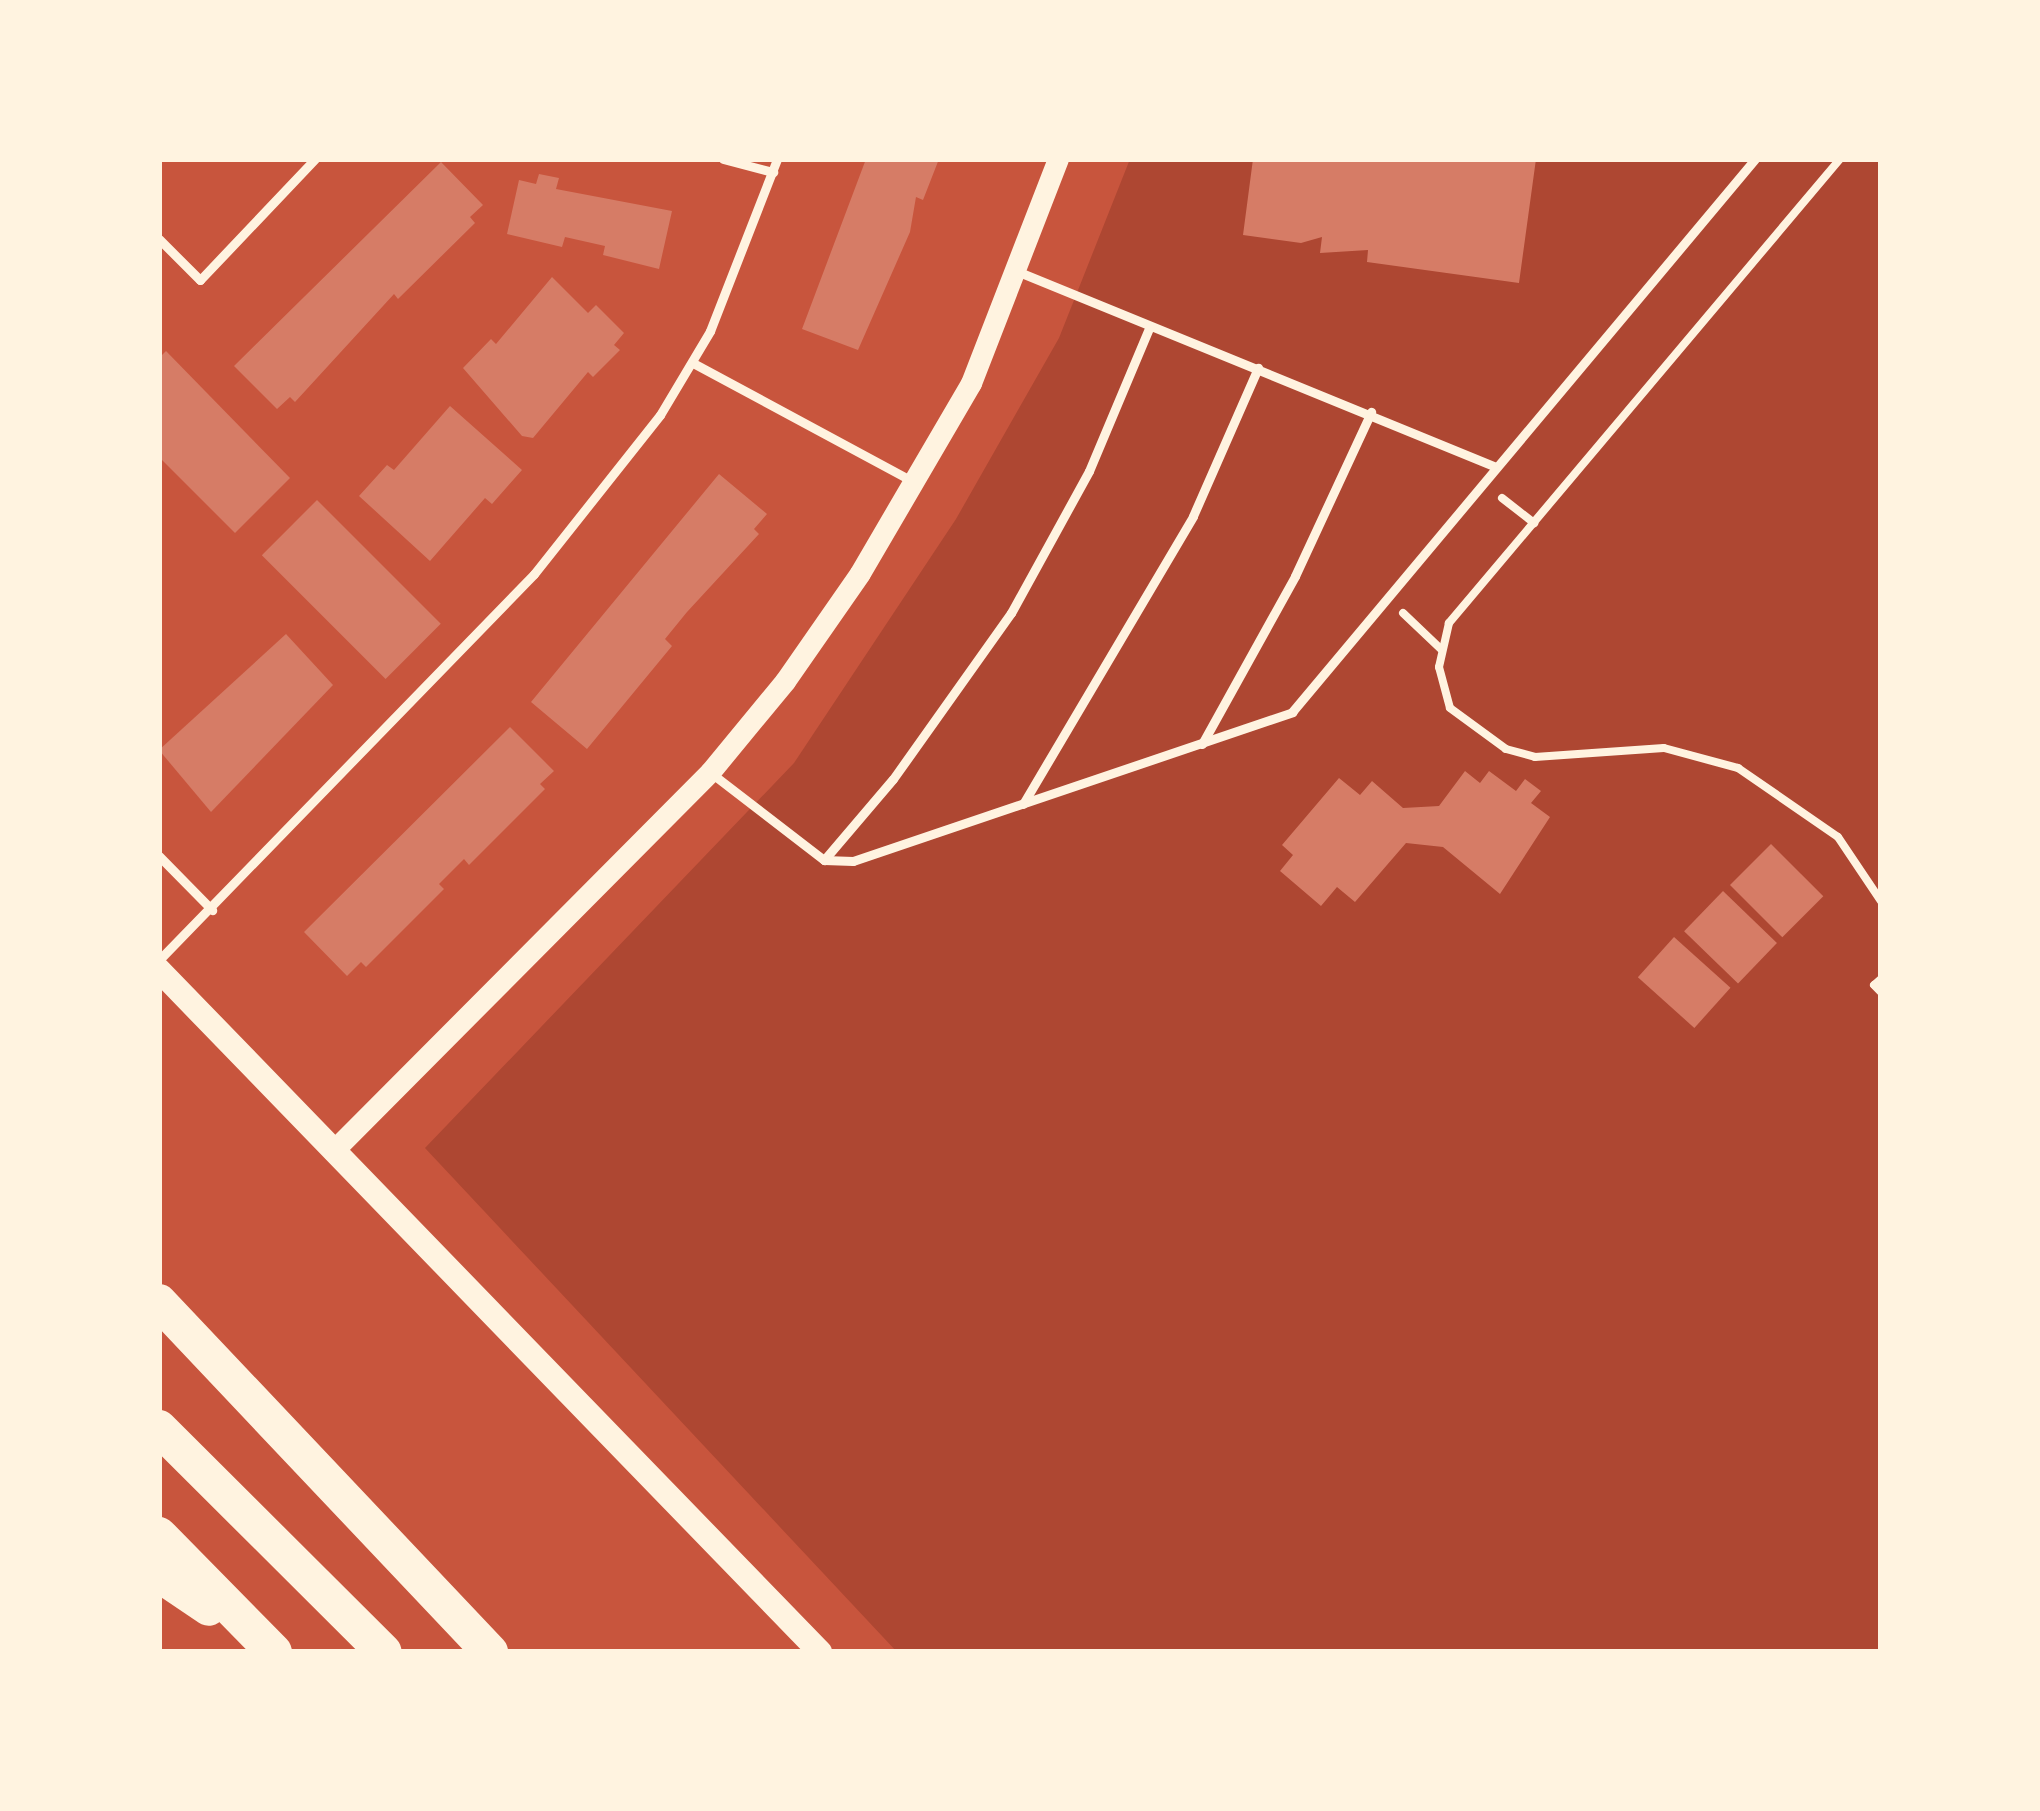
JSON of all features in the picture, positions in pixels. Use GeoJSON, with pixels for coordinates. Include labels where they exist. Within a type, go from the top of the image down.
{"type":"FeatureCollection","features":[{"type":"Feature","properties":{"kind":"highway"},"geometry":{"type":"LineString","coordinates":[[159,1302],[490,1652]]}},
{"type":"Feature","properties":{"kind":"highway"},"geometry":{"type":"LineString","coordinates":[[159,1428],[384,1652]]}},
{"type":"Feature","properties":{"kind":"highway"},"geometry":{"type":"LineString","coordinates":[[159,1535],[271,1649]]}},
{"type":"Feature","properties":{"kind":"highway"},"geometry":{"type":"LineString","coordinates":[[159,1574],[271,1649]]}},
{"type":"Feature","properties":{"kind":"main road"},"geometry":{"type":"LineString","coordinates":[[159,970],[820,1652]]}},
{"type":"Feature","properties":{"kind":"street"},"geometry":{"type":"LineString","coordinates":[[333,1151],[710,772],[797,663],[915,482],[971,383],[1019,272],[1058,159]]}},
{"type":"Feature","properties":{"kind":"lane"},"geometry":{"type":"LineString","coordinates":[[159,238],[200,280],[315,159]]}},
{"type":"Feature","properties":{"kind":"lane"},"geometry":{"type":"LineString","coordinates":[[723,159],[773,172]]}},
{"type":"Feature","properties":{"kind":"lane"},"geometry":{"type":"LineString","coordinates":[[159,960],[534,574],[693,363],[778,159]]}},
{"type":"Feature","properties":{"kind":"lane"},"geometry":{"type":"LineString","coordinates":[[710,772],[824,860],[853,861],[1292,712],[1755,159]]}},
{"type":"Feature","properties":{"kind":"lane"},"geometry":{"type":"LineString","coordinates":[[1019,272],[1371,412],[1496,467]]}},
{"type":"Feature","properties":{"kind":"lane"},"geometry":{"type":"LineString","coordinates":[[824,860],[893,779],[1011,613],[1088,472],[1150,326]]}},
{"type":"Feature","properties":{"kind":"lane"},"geometry":{"type":"LineString","coordinates":[[693,363],[915,482]]}},
{"type":"Feature","properties":{"kind":"lane"},"geometry":{"type":"LineString","coordinates":[[1023,804],[1193,516],[1258,368]]}},
{"type":"Feature","properties":{"kind":"lane"},"geometry":{"type":"LineString","coordinates":[[1201,746],[1295,576],[1371,412]]}},
{"type":"Feature","properties":{"kind":"lane"},"geometry":{"type":"LineString","coordinates":[[159,856],[212,910]]}},
{"type":"Feature","properties":{"kind":"path"},"geometry":{"type":"LineString","coordinates":[[1840,159],[1449,623],[1441,649],[1450,708],[1481,737],[1535,757],[1664,748],[1738,768],[1838,837],[1881,901]]}},
{"type":"Feature","properties":{"kind":"path"},"geometry":{"type":"LineString","coordinates":[[1483,483],[1534,523]]}},
{"type":"Feature","properties":{"kind":"path"},"geometry":{"type":"LineString","coordinates":[[1387,598],[1441,649]]}},
{"type":"Feature","properties":{"kind":"path"},"geometry":{"type":"LineString","coordinates":[[1881,979],[1874,985],[1881,992]]}},
{"type":"Feature","properties":{"kind":"shaded area"},"geometry":{"type":"Polygon","coordinates":[[[1130,159],[1881,159],[1881,1652],[897,1652],[425,1148],[794,763],[956,519],[1059,338],[1130,159]]]}},
{"type":"Feature","properties":{"kind":"building"},"geometry":{"type":"Polygon","coordinates":[[[866,159],[939,159],[923,200],[916,197],[910,232],[858,350],[802,329],[866,159]]]}},
{"type":"Feature","properties":{"kind":"building"},"geometry":{"type":"Polygon","coordinates":[[[1253,159],[1536,159],[1519,283],[1367,262],[1368,250],[1320,253],[1322,237],[1301,243],[1243,235],[1253,159]]]}},
{"type":"Feature","properties":{"kind":"building"},"geometry":{"type":"Polygon","coordinates":[[[441,162],[483,205],[470,217],[475,223],[398,299],[394,294],[295,402],[290,397],[277,409],[234,366],[441,162]]]}},
{"type":"Feature","properties":{"kind":"building"},"geometry":{"type":"Polygon","coordinates":[[[539,174],[559,178],[556,189],[672,211],[659,269],[603,255],[605,246],[565,237],[562,247],[507,234],[519,180],[536,184],[539,174]]]}},
{"type":"Feature","properties":{"kind":"building"},"geometry":{"type":"Polygon","coordinates":[[[552,277],[588,313],[596,305],[624,333],[614,345],[620,350],[593,377],[588,372],[533,438],[522,436],[463,368],[491,339],[496,344],[552,277]]]}},
{"type":"Feature","properties":{"kind":"building"},"geometry":{"type":"Polygon","coordinates":[[[166,351],[290,478],[235,533],[159,457],[159,358],[166,351]]]}},
{"type":"Feature","properties":{"kind":"building"},"geometry":{"type":"Polygon","coordinates":[[[450,406],[522,470],[492,504],[485,498],[430,561],[359,496],[387,465],[394,470],[450,406]]]}},
{"type":"Feature","properties":{"kind":"building"},"geometry":{"type":"Polygon","coordinates":[[[719,474],[767,514],[754,529],[759,534],[665,639],[672,646],[587,749],[531,702],[719,474]]]}},
{"type":"Feature","properties":{"kind":"building"},"geometry":{"type":"Polygon","coordinates":[[[317,500],[441,624],[386,679],[262,555],[317,500]]]}},
{"type":"Feature","properties":{"kind":"building"},"geometry":{"type":"Polygon","coordinates":[[[286,634],[333,685],[211,812],[159,750],[286,634]]]}},
{"type":"Feature","properties":{"kind":"building"},"geometry":{"type":"Polygon","coordinates":[[[510,727],[554,771],[540,784],[545,789],[469,865],[464,859],[439,884],[444,889],[366,967],[361,962],[347,976],[304,932],[510,727]]]}},
{"type":"Feature","properties":{"kind":"building"},"geometry":{"type":"Polygon","coordinates":[[[1465,771],[1480,783],[1489,771],[1516,791],[1525,779],[1541,791],[1531,803],[1550,817],[1500,894],[1443,847],[1406,843],[1355,902],[1337,887],[1321,906],[1280,871],[1293,855],[1282,845],[1339,778],[1360,795],[1372,781],[1403,808],[1439,806],[1465,771]]]}},
{"type":"Feature","properties":{"kind":"building"},"geometry":{"type":"Polygon","coordinates":[[[1771,844],[1823,896],[1782,937],[1730,885],[1771,844]]]}},
{"type":"Feature","properties":{"kind":"building"},"geometry":{"type":"Polygon","coordinates":[[[1723,891],[1777,943],[1738,983],[1684,931],[1723,891]]]}},
{"type":"Feature","properties":{"kind":"building"},"geometry":{"type":"Polygon","coordinates":[[[1674,937],[1730,988],[1694,1028],[1638,977],[1674,937]]]}}]}
